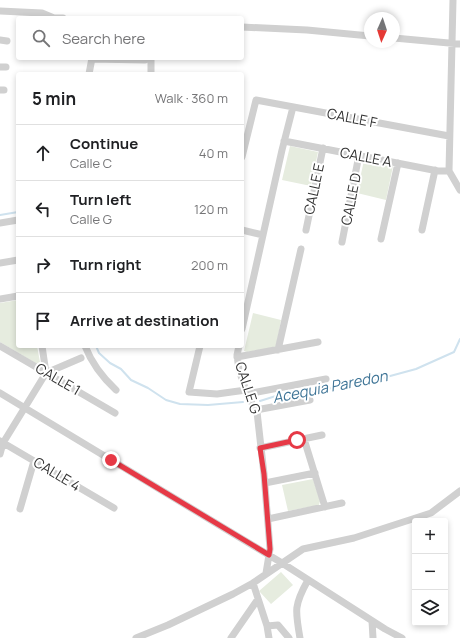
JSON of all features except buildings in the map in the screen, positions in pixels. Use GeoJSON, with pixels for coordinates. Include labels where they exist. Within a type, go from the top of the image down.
{"type":"FeatureCollection","features":[{"type":"Feature","properties":{"kind":"street"},"geometry":{"type":"LineString","coordinates":[[453,0],[449,171],[460,190]]}},
{"type":"Feature","properties":{"kind":"street"},"geometry":{"type":"LineString","coordinates":[[0,11],[42,13],[49,16]]}},
{"type":"Feature","properties":{"kind":"street"},"geometry":{"type":"LineString","coordinates":[[244,27],[307,30],[364,35]]}},
{"type":"Feature","properties":{"kind":"street"},"geometry":{"type":"LineString","coordinates":[[400,39],[460,44]]}},
{"type":"Feature","properties":{"kind":"street"},"geometry":{"type":"LineString","coordinates":[[89,72],[92,60]]}},
{"type":"Feature","properties":{"kind":"street"},"geometry":{"type":"LineString","coordinates":[[148,60],[150,72]]}},
{"type":"Feature","properties":{"kind":"street","name":"CALLE F"},"geometry":{"type":"LineString","coordinates":[[244,149],[256,100],[449,136]]}},
{"type":"Feature","properties":{"kind":"street"},"geometry":{"type":"LineString","coordinates":[[244,314],[293,107]]}},
{"type":"Feature","properties":{"kind":"street","name":"CALLE A"},"geometry":{"type":"LineString","coordinates":[[284,141],[435,170],[449,171]]}},
{"type":"Feature","properties":{"kind":"street","name":"CALLE E"},"geometry":{"type":"LineString","coordinates":[[306,230],[323,148]]}},
{"type":"Feature","properties":{"kind":"street","name":"CALLE D"},"geometry":{"type":"LineString","coordinates":[[342,242],[359,155]]}},
{"type":"Feature","properties":{"kind":"street"},"geometry":{"type":"LineString","coordinates":[[381,239],[398,163]]}},
{"type":"Feature","properties":{"kind":"street"},"geometry":{"type":"LineString","coordinates":[[422,230],[435,170]]}},
{"type":"Feature","properties":{"kind":"street"},"geometry":{"type":"LineString","coordinates":[[0,223],[16,220]]}},
{"type":"Feature","properties":{"kind":"street"},"geometry":{"type":"LineString","coordinates":[[244,230],[263,235]]}},
{"type":"Feature","properties":{"kind":"street"},"geometry":{"type":"LineString","coordinates":[[278,350],[301,249]]}},
{"type":"Feature","properties":{"kind":"street"},"geometry":{"type":"LineString","coordinates":[[0,262],[16,260]]}},
{"type":"Feature","properties":{"kind":"street"},"geometry":{"type":"LineString","coordinates":[[0,299],[16,296]]}},
{"type":"Feature","properties":{"kind":"street"},"geometry":{"type":"LineString","coordinates":[[237,357],[318,342]]}},
{"type":"Feature","properties":{"kind":"street","name":"CALLE 1"},"geometry":{"type":"LineString","coordinates":[[0,346],[115,413]]}},
{"type":"Feature","properties":{"kind":"street"},"geometry":{"type":"LineString","coordinates":[[42,348],[46,373]]}},
{"type":"Feature","properties":{"kind":"street"},"geometry":{"type":"LineString","coordinates":[[86,348],[94,366],[103,378],[116,390]]}},
{"type":"Feature","properties":{"kind":"street"},"geometry":{"type":"LineString","coordinates":[[200,348],[189,392],[217,394],[247,392],[326,379]]}},
{"type":"Feature","properties":{"kind":"street","name":"CALLE G"},"geometry":{"type":"LineString","coordinates":[[238,348],[237,357],[239,370],[247,392],[256,410],[265,483],[270,549],[266,573]]}},
{"type":"Feature","properties":{"kind":"street"},"geometry":{"type":"LineString","coordinates":[[0,454],[2,442],[46,373],[81,358]]}},
{"type":"Feature","properties":{"kind":"street"},"geometry":{"type":"LineString","coordinates":[[0,393],[269,555],[372,621],[402,638]]}},
{"type":"Feature","properties":{"kind":"street"},"geometry":{"type":"LineString","coordinates":[[256,410],[310,400]]}},
{"type":"Feature","properties":{"kind":"street"},"geometry":{"type":"LineString","coordinates":[[260,448],[322,435]]}},
{"type":"Feature","properties":{"kind":"street"},"geometry":{"type":"LineString","coordinates":[[304,439],[325,507]]}},
{"type":"Feature","properties":{"kind":"street","name":"CALLE 4"},"geometry":{"type":"LineString","coordinates":[[2,442],[114,508]]}},
{"type":"Feature","properties":{"kind":"street"},"geometry":{"type":"LineString","coordinates":[[20,509],[34,461]]}},
{"type":"Feature","properties":{"kind":"street"},"geometry":{"type":"LineString","coordinates":[[265,483],[315,473]]}},
{"type":"Feature","properties":{"kind":"street"},"geometry":{"type":"LineString","coordinates":[[136,638],[190,615],[233,594],[303,549],[354,538],[430,513],[460,491]]}},
{"type":"Feature","properties":{"kind":"street"},"geometry":{"type":"LineString","coordinates":[[268,518],[342,503]]}},
{"type":"Feature","properties":{"kind":"street"},"geometry":{"type":"LineString","coordinates":[[300,638],[296,613],[300,594],[308,580]]}},
{"type":"Feature","properties":{"kind":"street"},"geometry":{"type":"LineString","coordinates":[[253,582],[267,626],[269,638]]}},
{"type":"Feature","properties":{"kind":"street"},"geometry":{"type":"LineString","coordinates":[[232,638],[258,599]]}},
{"type":"Feature","properties":{"kind":"street"},"geometry":{"type":"LineString","coordinates":[[372,621],[373,638]]}},
{"type":"Feature","properties":{"kind":"street"},"geometry":{"type":"LineString","coordinates":[[267,626],[278,624],[289,638]]}},
{"type":"Feature","properties":{"kind":"shaded area"},"geometry":{"type":"Polygon","coordinates":[[[290,146],[318,152],[311,186],[282,180],[290,146]]]}},
{"type":"Feature","properties":{"kind":"shaded area"},"geometry":{"type":"Polygon","coordinates":[[[364,160],[393,166],[386,200],[357,193],[364,160]]]}},
{"type":"Feature","properties":{"kind":"shaded area"},"geometry":{"type":"Polygon","coordinates":[[[16,300],[16,348],[37,348],[40,362],[37,364],[0,342],[0,303],[16,300]]]}},
{"type":"Feature","properties":{"kind":"shaded area"},"geometry":{"type":"Polygon","coordinates":[[[253,313],[281,320],[276,347],[247,352],[244,351],[253,313]]]}},
{"type":"Feature","properties":{"kind":"shaded area"},"geometry":{"type":"Polygon","coordinates":[[[313,479],[320,501],[319,505],[288,511],[282,485],[313,479]]]}},
{"type":"Feature","properties":{"kind":"shaded area"},"geometry":{"type":"Polygon","coordinates":[[[281,572],[293,585],[271,604],[259,591],[281,572]]]}},
{"type":"Feature","properties":{"kind":"waterway","name":"Acequia Paredon"},"geometry":{"type":"LineString","coordinates":[[0,215],[16,212]]}},
{"type":"Feature","properties":{"kind":"waterway","name":"Acequia Paredon"},"geometry":{"type":"LineString","coordinates":[[260,401],[279,395],[295,396],[355,383],[368,382],[416,369],[454,352],[460,339]]}},
{"type":"Feature","properties":{"kind":"waterway","name":"Acequia Paredon"},"geometry":{"type":"LineString","coordinates":[[97,348],[99,353],[110,363],[121,369],[131,380],[148,388],[166,400],[180,404],[208,405],[243,402]]}},
{"type":"Feature","properties":{"kind":"route"},"geometry":{"type":"LineString","coordinates":[[111,460],[269,555],[270,549],[264,474],[260,448],[297,440]]}}]}
